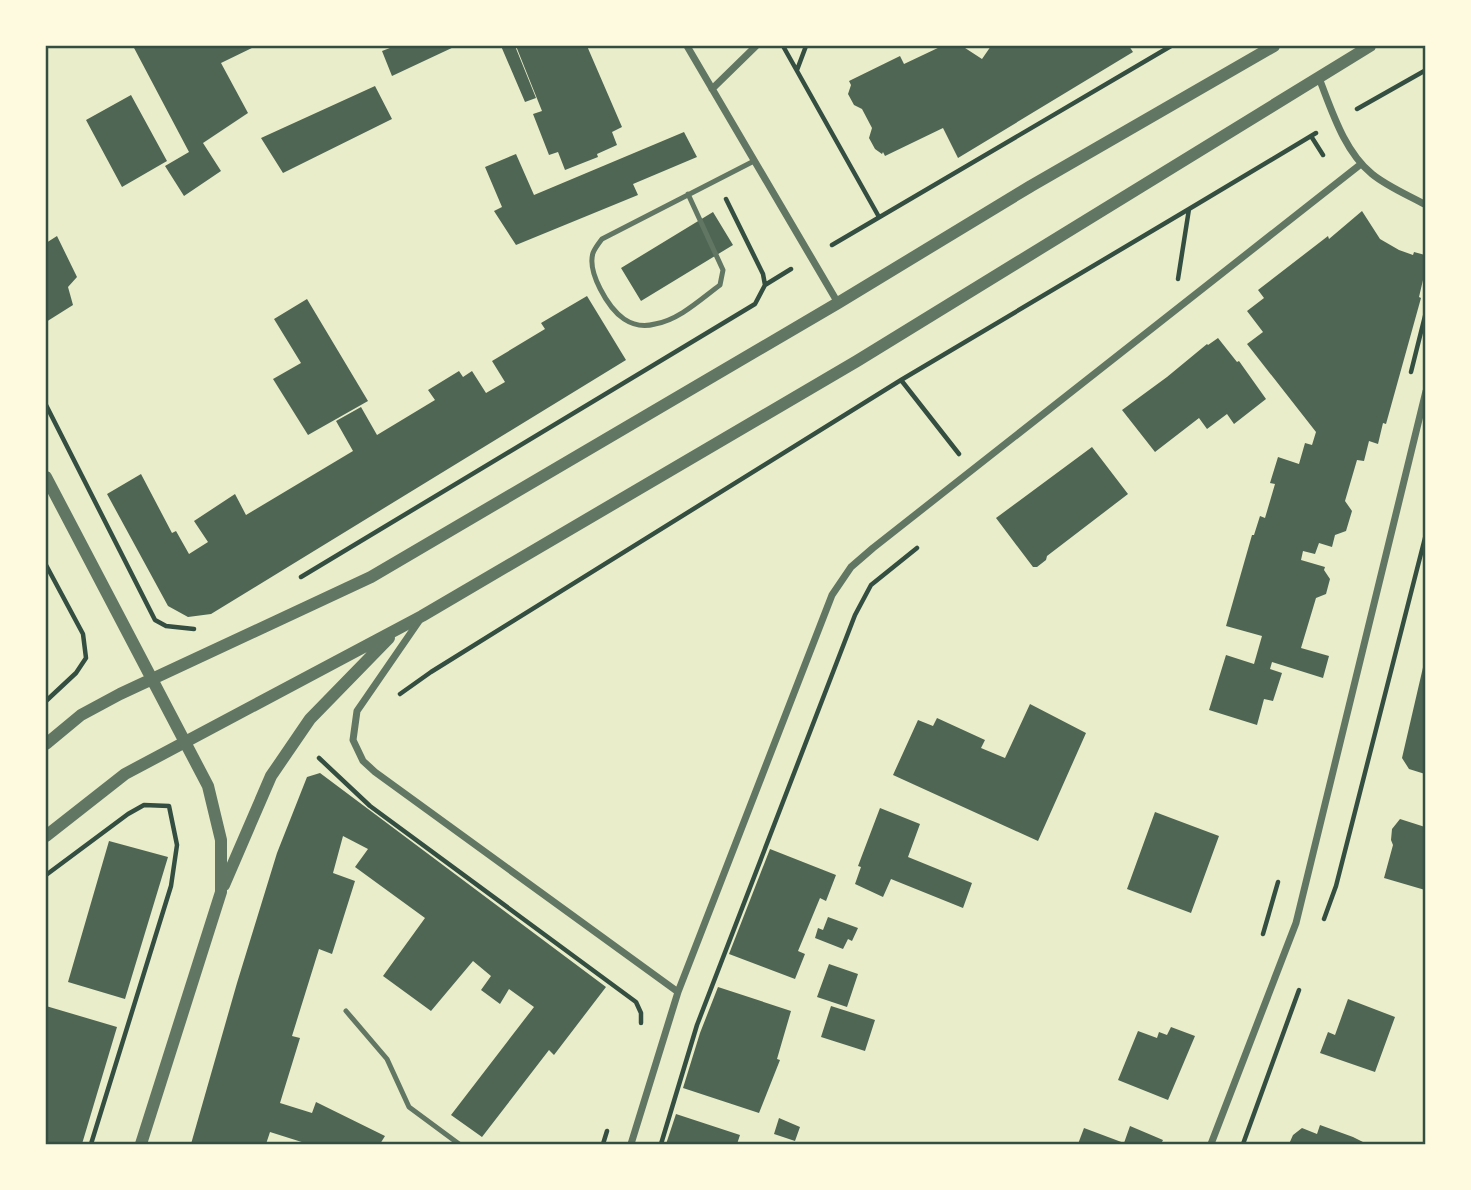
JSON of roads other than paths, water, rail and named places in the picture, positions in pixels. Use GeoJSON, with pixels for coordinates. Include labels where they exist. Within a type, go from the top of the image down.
{"type":"FeatureCollection","features":[{"type":"Feature","properties":{"kind":"street"},"geometry":{"type":"LineString","coordinates":[[687,46],[838,303]]}},
{"type":"Feature","properties":{"kind":"street"},"geometry":{"type":"LineString","coordinates":[[712,89],[756,46]]}},
{"type":"Feature","properties":{"kind":"street"},"geometry":{"type":"LineString","coordinates":[[46,744],[81,715],[371,576],[838,303],[1031,186],[1274,46]]}},
{"type":"Feature","properties":{"kind":"street"},"geometry":{"type":"LineString","coordinates":[[46,836],[125,774],[422,616],[857,361],[1370,46]]}},
{"type":"Feature","properties":{"kind":"street"},"geometry":{"type":"LineString","coordinates":[[1319,78],[1350,150],[1361,164],[1383,182],[1426,205]]}},
{"type":"Feature","properties":{"kind":"street"},"geometry":{"type":"LineString","coordinates":[[631,1144],[678,992],[827,608],[840,581],[873,548],[1361,164]]}},
{"type":"Feature","properties":{"kind":"street"},"geometry":{"type":"LineString","coordinates":[[1211,1144],[1296,923],[1426,391]]}},
{"type":"Feature","properties":{"kind":"street"},"geometry":{"type":"LineString","coordinates":[[46,477],[208,786],[221,841],[221,892]]}},
{"type":"Feature","properties":{"kind":"street"},"geometry":{"type":"LineString","coordinates":[[422,616],[357,711],[353,740],[363,761],[678,992]]}},
{"type":"Feature","properties":{"kind":"street"},"geometry":{"type":"LineString","coordinates":[[141,1144],[221,892],[271,776],[310,719],[398,629]]}},
{"type":"Feature","properties":{"kind":"lane"},"geometry":{"type":"LineString","coordinates":[[688,194],[723,270],[720,285],[687,310],[657,324],[638,325],[622,318],[606,299],[594,278],[593,253],[602,239],[688,194],[754,162]]}},
{"type":"Feature","properties":{"kind":"lane"},"geometry":{"type":"LineString","coordinates":[[346,1011],[387,1059],[410,1107],[459,1144]]}}]}
